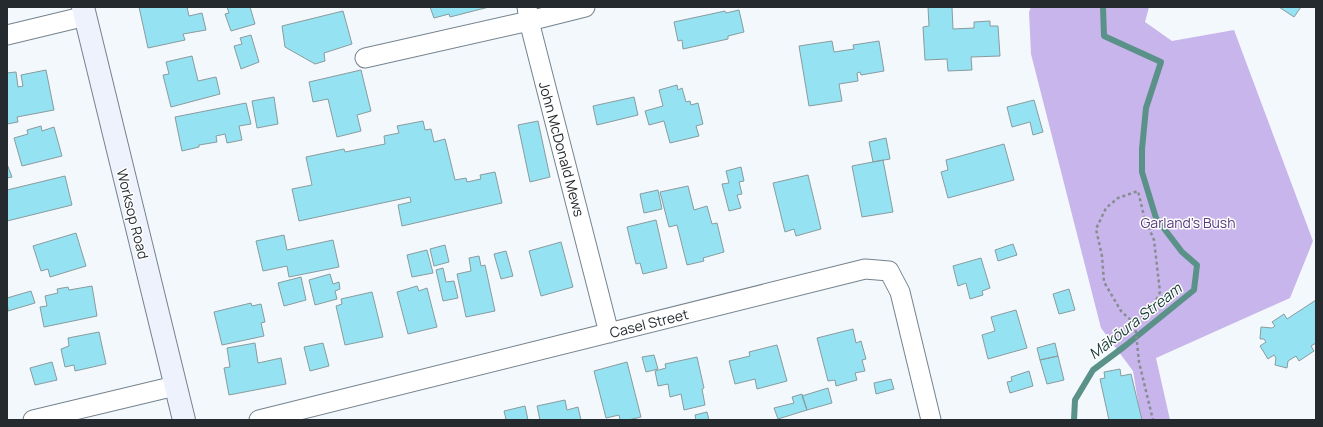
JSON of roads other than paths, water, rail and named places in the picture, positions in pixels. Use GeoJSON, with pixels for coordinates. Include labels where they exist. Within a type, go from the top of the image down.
{"type":"FeatureCollection","features":[{"type":"Feature","properties":{"kind":"street"},"geometry":{"type":"LineString","coordinates":[[365,58],[528,14],[585,7]]}},
{"type":"Feature","properties":{"kind":"street"},"geometry":{"type":"LineString","coordinates":[[7,35],[84,12]]}},
{"type":"Feature","properties":{"kind":"street","name":"Worksop Road"},"geometry":{"type":"LineString","coordinates":[[84,12],[184,420]]}},
{"type":"Feature","properties":{"kind":"street","name":"John McDonald Mews"},"geometry":{"type":"LineString","coordinates":[[528,14],[609,332]]}},
{"type":"Feature","properties":{"kind":"street","name":"Casel Street"},"geometry":{"type":"LineString","coordinates":[[259,420],[865,269],[889,271],[900,292],[931,420]]}},
{"type":"Feature","properties":{"kind":"street"},"geometry":{"type":"LineString","coordinates":[[33,420],[175,386]]}},
{"type":"Feature","properties":{"kind":"waterway","name":"Mākōura Stream"},"geometry":{"type":"LineString","coordinates":[[1074,420],[1075,400],[1093,370],[1194,290],[1197,265],[1182,252],[1156,218],[1142,172],[1142,149],[1146,108],[1161,62],[1104,36],[1103,7]]}},
{"type":"Feature","properties":{"kind":"park label","name":"Garland's Bush"},"geometry":{"type":"Point","coordinates":[1188,222]}}]}
